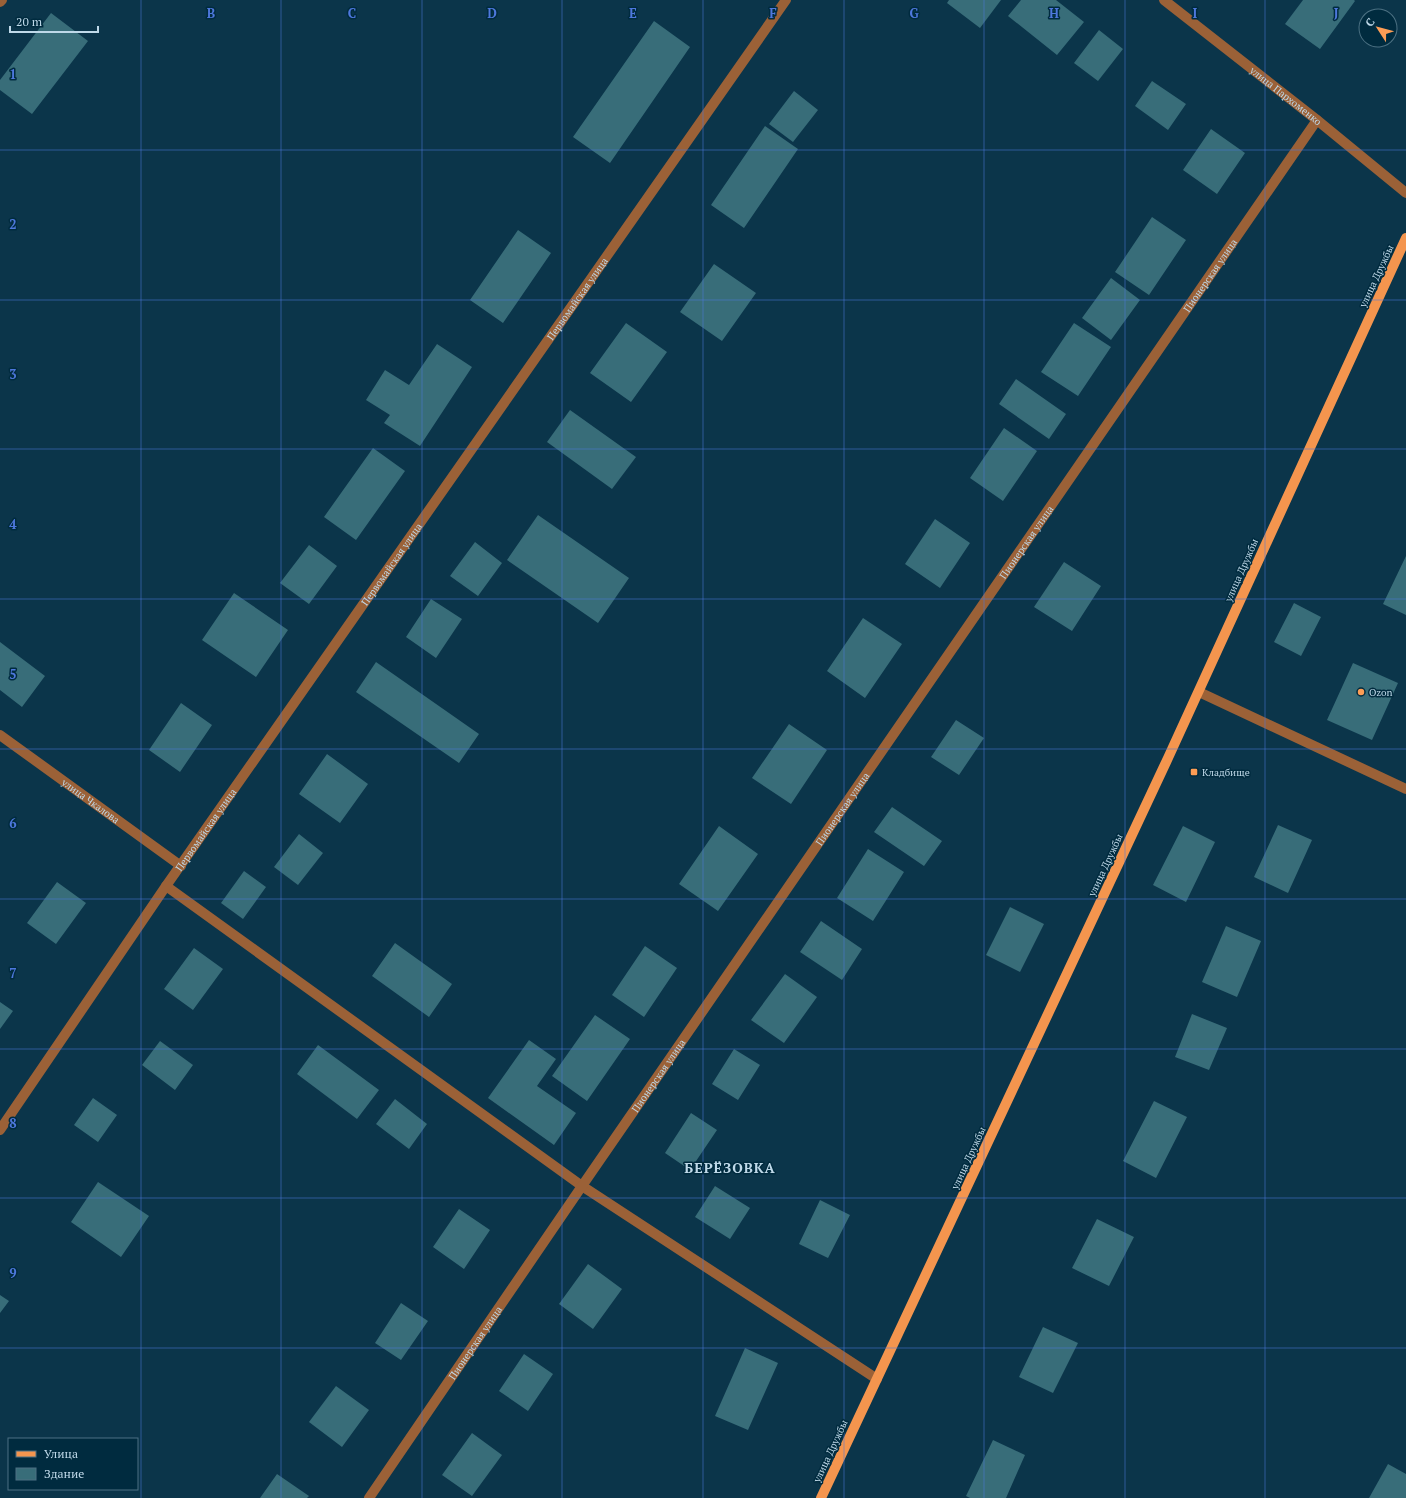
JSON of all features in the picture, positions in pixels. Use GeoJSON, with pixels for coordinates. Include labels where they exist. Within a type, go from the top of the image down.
{"type":"FeatureCollection","features":[{"type":"Feature","properties":{"kind":"main road","name":"улица Дружбы"},"geometry":{"type":"LineString","coordinates":[[821,1498],[1199,692],[1406,238]]}},
{"type":"Feature","properties":{"kind":"street","name":"Первомайская улица"},"geometry":{"type":"LineString","coordinates":[[0,1130],[166,886],[182,866],[786,0]]}},
{"type":"Feature","properties":{"kind":"street","name":"улица Пархоменко"},"geometry":{"type":"LineString","coordinates":[[1164,0],[1317,120],[1406,193]]}},
{"type":"Feature","properties":{"kind":"street","name":"Пионерская улица"},"geometry":{"type":"LineString","coordinates":[[369,1498],[582,1186],[1317,120]]}},
{"type":"Feature","properties":{"kind":"street"},"geometry":{"type":"LineString","coordinates":[[1199,692],[1406,789]]}},
{"type":"Feature","properties":{"kind":"street","name":"улица Чкалова"},"geometry":{"type":"LineString","coordinates":[[0,735],[182,866]]}},
{"type":"Feature","properties":{"kind":"street"},"geometry":{"type":"LineString","coordinates":[[166,886],[582,1186],[877,1379]]}},
{"type":"Feature","properties":{"kind":"building"},"geometry":{"type":"Polygon","coordinates":[[[949,0],[1001,0],[980,28],[947,3],[949,0]]]}},
{"type":"Feature","properties":{"kind":"building"},"geometry":{"type":"Polygon","coordinates":[[[1021,0],[1056,0],[1084,22],[1057,55],[1008,16],[1021,0]]]}},
{"type":"Feature","properties":{"kind":"building"},"geometry":{"type":"Polygon","coordinates":[[[1303,0],[1355,1],[1320,49],[1285,24],[1303,0]]]}},
{"type":"Feature","properties":{"kind":"building"},"geometry":{"type":"Polygon","coordinates":[[[51,13],[88,41],[32,114],[0,90],[0,80],[51,13]]]}},
{"type":"Feature","properties":{"kind":"building"},"geometry":{"type":"Polygon","coordinates":[[[654,21],[690,47],[610,163],[573,137],[654,21]]]}},
{"type":"Feature","properties":{"kind":"building"},"geometry":{"type":"Polygon","coordinates":[[[1099,30],[1123,49],[1098,81],[1074,63],[1099,30]]]}},
{"type":"Feature","properties":{"kind":"building"},"geometry":{"type":"Polygon","coordinates":[[[1152,81],[1186,104],[1168,130],[1135,106],[1152,81]]]}},
{"type":"Feature","properties":{"kind":"building"},"geometry":{"type":"Polygon","coordinates":[[[794,91],[818,110],[793,142],[769,124],[794,91]]]}},
{"type":"Feature","properties":{"kind":"building"},"geometry":{"type":"Polygon","coordinates":[[[765,126],[798,149],[744,228],[711,205],[765,126]]]}},
{"type":"Feature","properties":{"kind":"building"},"geometry":{"type":"Polygon","coordinates":[[[1211,129],[1245,153],[1217,194],[1183,170],[1211,129]]]}},
{"type":"Feature","properties":{"kind":"building"},"geometry":{"type":"Polygon","coordinates":[[[1152,217],[1186,240],[1149,295],[1115,272],[1152,217]]]}},
{"type":"Feature","properties":{"kind":"building"},"geometry":{"type":"Polygon","coordinates":[[[518,230],[551,253],[503,323],[470,300],[518,230]]]}},
{"type":"Feature","properties":{"kind":"building"},"geometry":{"type":"Polygon","coordinates":[[[714,264],[756,293],[722,341],[680,312],[714,264]]]}},
{"type":"Feature","properties":{"kind":"building"},"geometry":{"type":"Polygon","coordinates":[[[1111,278],[1140,300],[1111,340],[1082,318],[1111,278]]]}},
{"type":"Feature","properties":{"kind":"building"},"geometry":{"type":"Polygon","coordinates":[[[626,323],[667,352],[631,402],[590,373],[626,323]]]}},
{"type":"Feature","properties":{"kind":"building"},"geometry":{"type":"Polygon","coordinates":[[[1074,323],[1111,347],[1078,396],[1041,372],[1074,323]]]}},
{"type":"Feature","properties":{"kind":"building"},"geometry":{"type":"Polygon","coordinates":[[[437,344],[472,367],[420,446],[384,423],[390,415],[366,400],[385,370],[409,385],[437,344]]]}},
{"type":"Feature","properties":{"kind":"building"},"geometry":{"type":"Polygon","coordinates":[[[1016,379],[1066,414],[1049,439],[999,404],[1016,379]]]}},
{"type":"Feature","properties":{"kind":"building"},"geometry":{"type":"Polygon","coordinates":[[[570,410],[636,457],[612,489],[547,442],[570,410]]]}},
{"type":"Feature","properties":{"kind":"building"},"geometry":{"type":"Polygon","coordinates":[[[1004,428],[1037,451],[1003,501],[970,478],[1004,428]]]}},
{"type":"Feature","properties":{"kind":"building"},"geometry":{"type":"Polygon","coordinates":[[[373,448],[405,471],[356,540],[324,517],[373,448]]]}},
{"type":"Feature","properties":{"kind":"building"},"geometry":{"type":"Polygon","coordinates":[[[538,515],[629,578],[598,623],[507,560],[538,515]]]}},
{"type":"Feature","properties":{"kind":"building"},"geometry":{"type":"Polygon","coordinates":[[[935,519],[970,543],[940,588],[905,564],[935,519]]]}},
{"type":"Feature","properties":{"kind":"building"},"geometry":{"type":"Polygon","coordinates":[[[475,542],[502,563],[478,596],[450,576],[475,542]]]}},
{"type":"Feature","properties":{"kind":"building"},"geometry":{"type":"Polygon","coordinates":[[[309,545],[337,566],[309,604],[280,583],[309,545]]]}},
{"type":"Feature","properties":{"kind":"building"},"geometry":{"type":"Polygon","coordinates":[[[1406,556],[1406,615],[1383,604],[1406,556]]]}},
{"type":"Feature","properties":{"kind":"building"},"geometry":{"type":"Polygon","coordinates":[[[1064,562],[1101,586],[1072,631],[1034,607],[1064,562]]]}},
{"type":"Feature","properties":{"kind":"building"},"geometry":{"type":"Polygon","coordinates":[[[234,593],[288,630],[256,677],[202,640],[234,593]]]}},
{"type":"Feature","properties":{"kind":"building"},"geometry":{"type":"Polygon","coordinates":[[[431,599],[462,619],[436,658],[406,637],[431,599]]]}},
{"type":"Feature","properties":{"kind":"building"},"geometry":{"type":"Polygon","coordinates":[[[1294,603],[1321,617],[1301,656],[1274,642],[1294,603]]]}},
{"type":"Feature","properties":{"kind":"building"},"geometry":{"type":"Polygon","coordinates":[[[863,618],[902,644],[865,698],[827,671],[863,618]]]}},
{"type":"Feature","properties":{"kind":"building"},"geometry":{"type":"Polygon","coordinates":[[[0,642],[45,676],[22,707],[0,690],[0,642]]]}},
{"type":"Feature","properties":{"kind":"building"},"geometry":{"type":"Polygon","coordinates":[[[376,662],[479,734],[459,763],[356,692],[376,662]]]}},
{"type":"Feature","properties":{"kind":"building"},"geometry":{"type":"Polygon","coordinates":[[[1353,663],[1398,683],[1372,740],[1327,720],[1353,663]]]}},
{"type":"Feature","properties":{"kind":"building"},"geometry":{"type":"Polygon","coordinates":[[[181,703],[212,725],[180,772],[149,750],[181,703]]]}},
{"type":"Feature","properties":{"kind":"building"},"geometry":{"type":"Polygon","coordinates":[[[956,720],[984,738],[959,775],[931,757],[956,720]]]}},
{"type":"Feature","properties":{"kind":"building"},"geometry":{"type":"Polygon","coordinates":[[[789,724],[827,750],[791,804],[752,778],[789,724]]]}},
{"type":"Feature","properties":{"kind":"building"},"geometry":{"type":"Polygon","coordinates":[[[327,754],[368,784],[340,823],[299,794],[327,754]]]}},
{"type":"Feature","properties":{"kind":"building"},"geometry":{"type":"Polygon","coordinates":[[[892,807],[942,841],[924,866],[874,832],[892,807]]]}},
{"type":"Feature","properties":{"kind":"building"},"geometry":{"type":"Polygon","coordinates":[[[1278,825],[1312,840],[1288,893],[1254,877],[1278,825]]]}},
{"type":"Feature","properties":{"kind":"building"},"geometry":{"type":"Polygon","coordinates":[[[719,826],[758,854],[718,911],[679,884],[719,826]]]}},
{"type":"Feature","properties":{"kind":"building"},"geometry":{"type":"Polygon","coordinates":[[[1183,826],[1215,842],[1186,902],[1153,885],[1183,826]]]}},
{"type":"Feature","properties":{"kind":"building"},"geometry":{"type":"Polygon","coordinates":[[[299,834],[323,853],[298,885],[274,867],[299,834]]]}},
{"type":"Feature","properties":{"kind":"building"},"geometry":{"type":"Polygon","coordinates":[[[868,849],[904,872],[873,921],[837,898],[868,849]]]}},
{"type":"Feature","properties":{"kind":"building"},"geometry":{"type":"Polygon","coordinates":[[[244,871],[266,887],[243,919],[221,903],[244,871]]]}},
{"type":"Feature","properties":{"kind":"building"},"geometry":{"type":"Polygon","coordinates":[[[57,882],[86,903],[56,944],[27,923],[57,882]]]}},
{"type":"Feature","properties":{"kind":"building"},"geometry":{"type":"Polygon","coordinates":[[[1010,907],[1044,924],[1020,972],[986,955],[1010,907]]]}},
{"type":"Feature","properties":{"kind":"building"},"geometry":{"type":"Polygon","coordinates":[[[821,921],[862,949],[842,980],[800,952],[821,921]]]}},
{"type":"Feature","properties":{"kind":"building"},"geometry":{"type":"Polygon","coordinates":[[[1226,926],[1261,941],[1237,997],[1202,982],[1226,926]]]}},
{"type":"Feature","properties":{"kind":"building"},"geometry":{"type":"Polygon","coordinates":[[[395,943],[452,984],[429,1017],[372,976],[395,943]]]}},
{"type":"Feature","properties":{"kind":"building"},"geometry":{"type":"Polygon","coordinates":[[[645,946],[677,968],[644,1017],[612,995],[645,946]]]}},
{"type":"Feature","properties":{"kind":"building"},"geometry":{"type":"Polygon","coordinates":[[[194,948],[223,969],[193,1010],[164,989],[194,948]]]}},
{"type":"Feature","properties":{"kind":"building"},"geometry":{"type":"Polygon","coordinates":[[[785,974],[817,997],[784,1043],[751,1020],[785,974]]]}},
{"type":"Feature","properties":{"kind":"building"},"geometry":{"type":"Polygon","coordinates":[[[0,1002],[13,1011],[0,1029],[0,1002]]]}},
{"type":"Feature","properties":{"kind":"building"},"geometry":{"type":"Polygon","coordinates":[[[1192,1014],[1227,1028],[1209,1070],[1175,1057],[1192,1014]]]}},
{"type":"Feature","properties":{"kind":"building"},"geometry":{"type":"Polygon","coordinates":[[[595,1015],[630,1039],[587,1101],[552,1076],[595,1015]]]}},
{"type":"Feature","properties":{"kind":"building"},"geometry":{"type":"Polygon","coordinates":[[[529,1040],[556,1059],[537,1086],[576,1113],[554,1145],[488,1098],[529,1040]]]}},
{"type":"Feature","properties":{"kind":"building"},"geometry":{"type":"Polygon","coordinates":[[[160,1041],[193,1065],[175,1090],[142,1065],[160,1041]]]}},
{"type":"Feature","properties":{"kind":"building"},"geometry":{"type":"Polygon","coordinates":[[[318,1045],[379,1090],[357,1119],[297,1074],[318,1045]]]}},
{"type":"Feature","properties":{"kind":"building"},"geometry":{"type":"Polygon","coordinates":[[[734,1049],[760,1065],[738,1100],[712,1084],[734,1049]]]}},
{"type":"Feature","properties":{"kind":"building"},"geometry":{"type":"Polygon","coordinates":[[[93,1098],[117,1115],[98,1142],[74,1125],[93,1098]]]}},
{"type":"Feature","properties":{"kind":"building"},"geometry":{"type":"Polygon","coordinates":[[[395,1099],[427,1124],[409,1149],[376,1124],[395,1099]]]}},
{"type":"Feature","properties":{"kind":"building"},"geometry":{"type":"Polygon","coordinates":[[[1154,1101],[1187,1117],[1156,1178],[1123,1161],[1154,1101]]]}},
{"type":"Feature","properties":{"kind":"building"},"geometry":{"type":"Polygon","coordinates":[[[691,1113],[717,1130],[690,1170],[665,1153],[691,1113]]]}},
{"type":"Feature","properties":{"kind":"building"},"geometry":{"type":"Polygon","coordinates":[[[98,1182],[149,1216],[121,1257],[71,1222],[98,1182]]]}},
{"type":"Feature","properties":{"kind":"building"},"geometry":{"type":"Polygon","coordinates":[[[715,1186],[750,1208],[730,1239],[695,1217],[715,1186]]]}},
{"type":"Feature","properties":{"kind":"building"},"geometry":{"type":"Polygon","coordinates":[[[820,1200],[850,1215],[828,1258],[799,1244],[820,1200]]]}},
{"type":"Feature","properties":{"kind":"building"},"geometry":{"type":"Polygon","coordinates":[[[459,1209],[490,1230],[464,1269],[433,1247],[459,1209]]]}},
{"type":"Feature","properties":{"kind":"building"},"geometry":{"type":"Polygon","coordinates":[[[1097,1219],[1134,1237],[1109,1286],[1072,1268],[1097,1219]]]}},
{"type":"Feature","properties":{"kind":"building"},"geometry":{"type":"Polygon","coordinates":[[[588,1264],[622,1289],[593,1329],[559,1304],[588,1264]]]}},
{"type":"Feature","properties":{"kind":"building"},"geometry":{"type":"Polygon","coordinates":[[[0,1295],[9,1301],[0,1313],[0,1295]]]}},
{"type":"Feature","properties":{"kind":"building"},"geometry":{"type":"Polygon","coordinates":[[[401,1303],[428,1321],[401,1360],[375,1343],[401,1303]]]}},
{"type":"Feature","properties":{"kind":"building"},"geometry":{"type":"Polygon","coordinates":[[[1043,1327],[1078,1343],[1053,1393],[1019,1377],[1043,1327]]]}},
{"type":"Feature","properties":{"kind":"building"},"geometry":{"type":"Polygon","coordinates":[[[745,1348],[778,1363],[748,1430],[715,1416],[745,1348]]]}},
{"type":"Feature","properties":{"kind":"building"},"geometry":{"type":"Polygon","coordinates":[[[524,1354],[553,1374],[528,1411],[499,1391],[524,1354]]]}},
{"type":"Feature","properties":{"kind":"building"},"geometry":{"type":"Polygon","coordinates":[[[336,1386],[369,1410],[342,1447],[309,1422],[336,1386]]]}},
{"type":"Feature","properties":{"kind":"building"},"geometry":{"type":"Polygon","coordinates":[[[472,1433],[502,1455],[472,1496],[442,1475],[472,1433]]]}},
{"type":"Feature","properties":{"kind":"building"},"geometry":{"type":"Polygon","coordinates":[[[993,1440],[1025,1455],[1006,1498],[970,1498],[966,1496],[993,1440]]]}},
{"type":"Feature","properties":{"kind":"building"},"geometry":{"type":"Polygon","coordinates":[[[1388,1464],[1406,1474],[1406,1498],[1369,1498],[1388,1464]]]}},
{"type":"Feature","properties":{"kind":"building"},"geometry":{"type":"Polygon","coordinates":[[[277,1474],[309,1496],[307,1498],[260,1498],[277,1474]]]}},
{"type":"Feature","properties":{"kind":"place","name":"Ozon"},"geometry":{"type":"Point","coordinates":[1361,692]}},
{"type":"Feature","properties":{"kind":"place","name":"Кладбище"},"geometry":{"type":"Point","coordinates":[1194,772]}},
{"type":"Feature","properties":{"kind":"district","name":"БЕРЁЗОВКА"},"geometry":{"type":"Point","coordinates":[730,1168]}}]}
